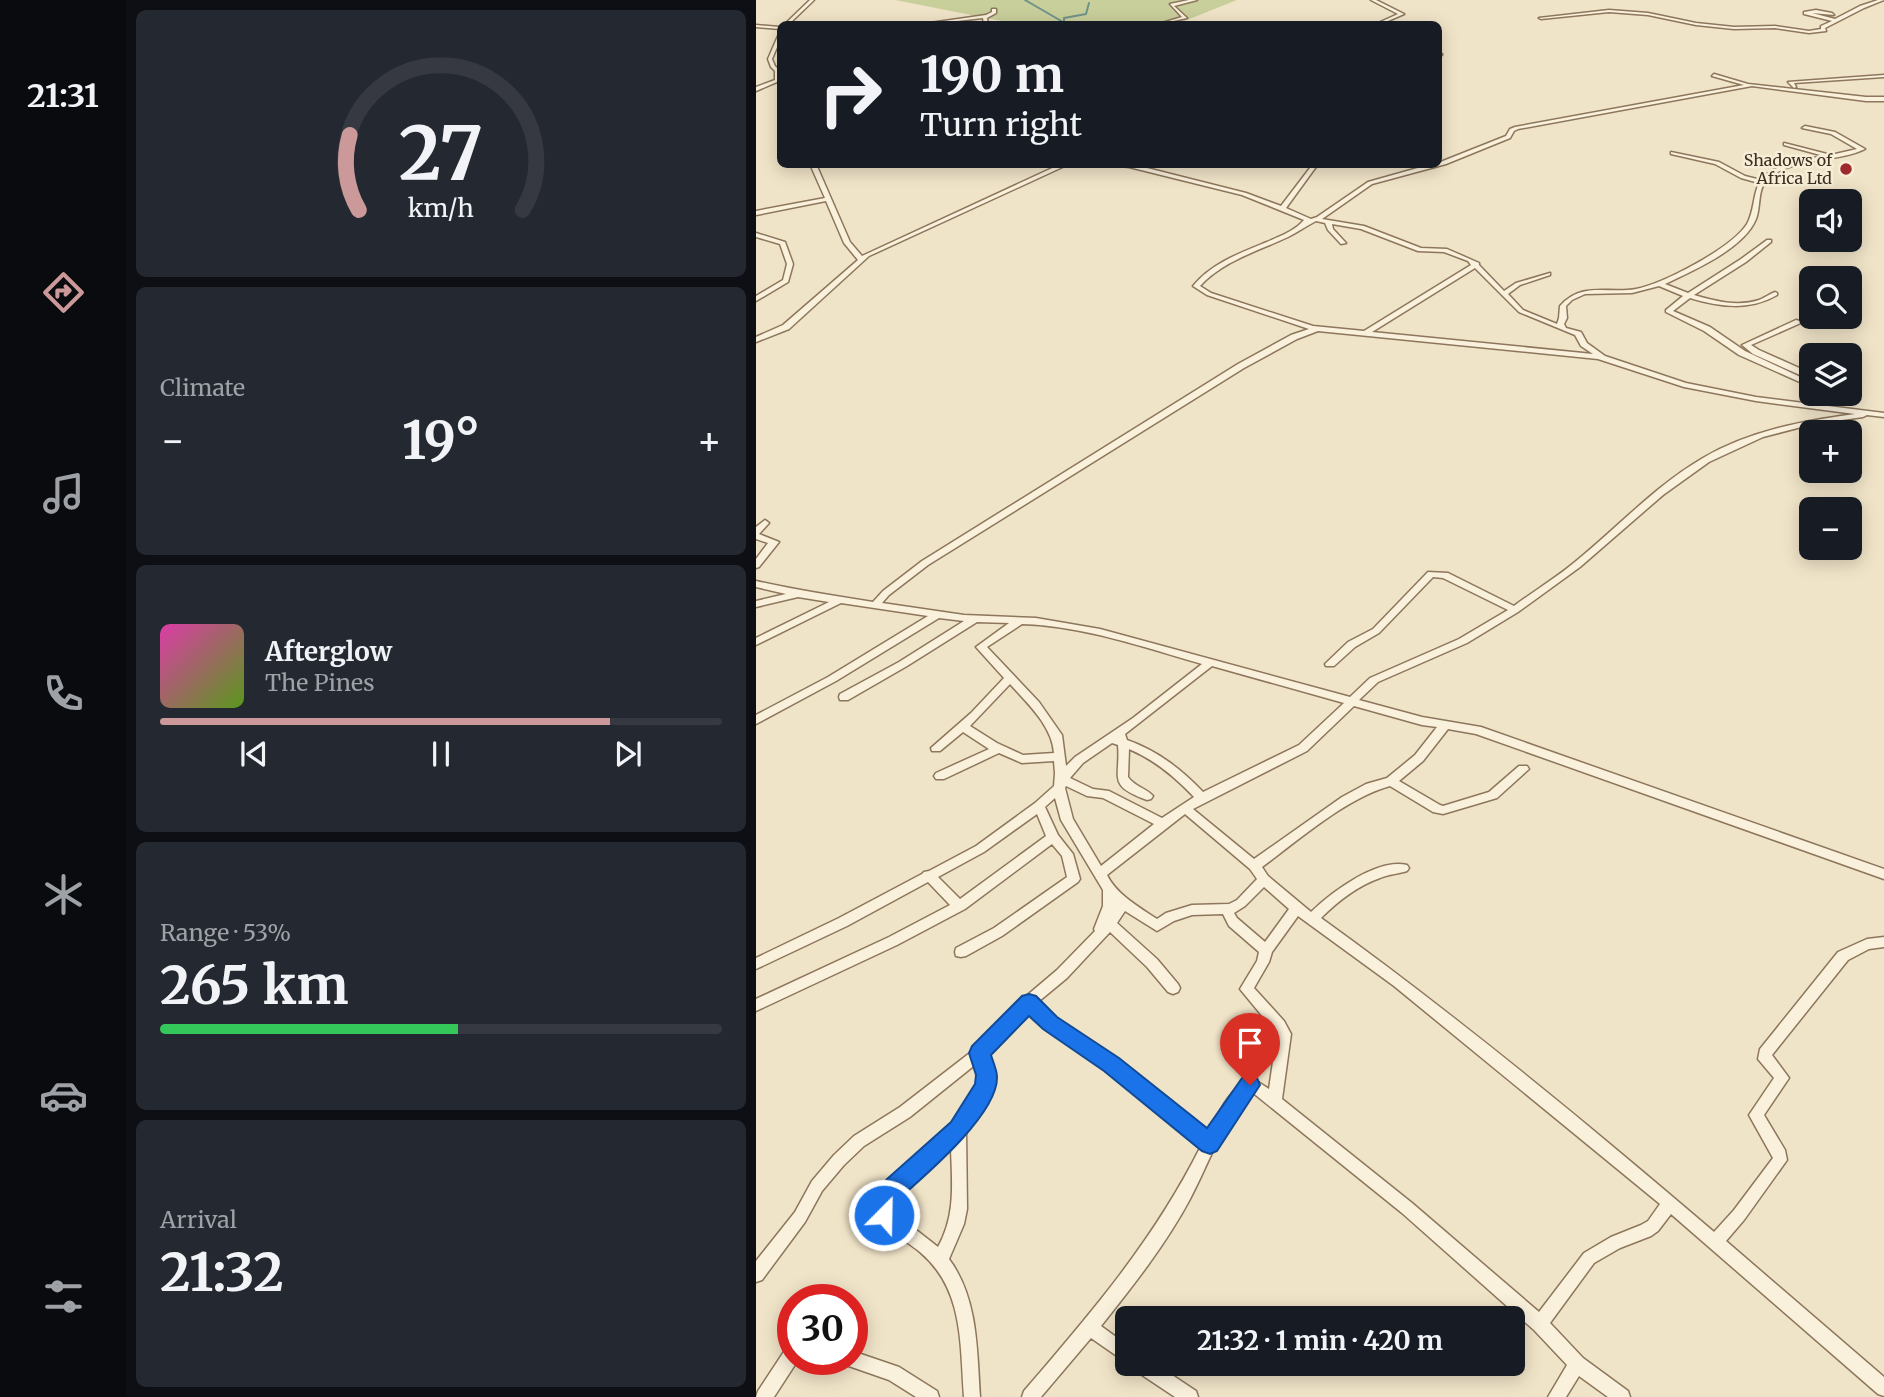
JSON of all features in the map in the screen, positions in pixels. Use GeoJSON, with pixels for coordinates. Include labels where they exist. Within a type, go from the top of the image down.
{"type":"FeatureCollection","features":[{"type":"Feature","properties":{"kind":"street"},"geometry":{"type":"LineString","coordinates":[[790,21],[812,0]]}},
{"type":"Feature","properties":{"kind":"street"},"geometry":{"type":"LineString","coordinates":[[1171,21],[1185,17],[1171,5],[1195,0]]}},
{"type":"Feature","properties":{"kind":"street"},"geometry":{"type":"LineString","coordinates":[[1373,0],[1402,14],[1385,21]]}},
{"type":"Feature","properties":{"kind":"street"},"geometry":{"type":"LineString","coordinates":[[1541,19],[1609,11],[1648,14],[1690,23],[1734,28],[1823,27],[1882,0]]}},
{"type":"Feature","properties":{"kind":"street"},"geometry":{"type":"LineString","coordinates":[[948,21],[986,16],[994,13],[994,10]]}},
{"type":"Feature","properties":{"kind":"street"},"geometry":{"type":"LineString","coordinates":[[1832,14],[1816,11],[1806,13],[1837,21]]}},
{"type":"Feature","properties":{"kind":"street"},"geometry":{"type":"LineString","coordinates":[[986,16],[986,21]]}},
{"type":"Feature","properties":{"kind":"street"},"geometry":{"type":"LineString","coordinates":[[756,26],[777,28]]}},
{"type":"Feature","properties":{"kind":"street"},"geometry":{"type":"LineString","coordinates":[[777,43],[770,59],[777,73]]}},
{"type":"Feature","properties":{"kind":"street"},"geometry":{"type":"LineString","coordinates":[[1714,75],[1752,85],[1884,99]]}},
{"type":"Feature","properties":{"kind":"street"},"geometry":{"type":"LineString","coordinates":[[756,89],[777,76]]}},
{"type":"Feature","properties":{"kind":"street"},"geometry":{"type":"LineString","coordinates":[[1792,89],[1794,87],[1791,82],[1884,76]]}},
{"type":"Feature","properties":{"kind":"street"},"geometry":{"type":"LineString","coordinates":[[1442,163],[1509,136],[1515,129],[1752,85]]}},
{"type":"Feature","properties":{"kind":"street"},"geometry":{"type":"LineString","coordinates":[[1673,153],[1717,163],[1743,177],[1762,182],[1784,170],[1862,148],[1833,133],[1805,128]]}},
{"type":"Feature","properties":{"kind":"street"},"geometry":{"type":"LineString","coordinates":[[1814,151],[1816,143]]}},
{"type":"Feature","properties":{"kind":"street"},"geometry":{"type":"LineString","coordinates":[[1786,144],[1832,156]]}},
{"type":"Feature","properties":{"kind":"street"},"geometry":{"type":"LineString","coordinates":[[816,168],[850,249],[861,259]]}},
{"type":"Feature","properties":{"kind":"street"},"geometry":{"type":"LineString","coordinates":[[756,340],[786,327],[861,259],[1058,168]]}},
{"type":"Feature","properties":{"kind":"street"},"geometry":{"type":"LineString","coordinates":[[1134,168],[1244,194],[1306,219],[1367,228],[1422,250],[1445,250],[1477,264],[1504,294],[1531,317],[1578,334],[1584,344],[1602,358]]}},
{"type":"Feature","properties":{"kind":"street"},"geometry":{"type":"LineString","coordinates":[[1283,208],[1313,168]]}},
{"type":"Feature","properties":{"kind":"street"},"geometry":{"type":"LineString","coordinates":[[1317,219],[1370,183],[1425,168]]}},
{"type":"Feature","properties":{"kind":"street"},"geometry":{"type":"LineString","coordinates":[[1563,329],[1560,324],[1563,306],[1577,293],[1629,292],[1659,284],[1699,263],[1744,233],[1756,213],[1762,182]]}},
{"type":"Feature","properties":{"kind":"street"},"geometry":{"type":"LineString","coordinates":[[756,213],[829,199]]}},
{"type":"Feature","properties":{"kind":"street"},"geometry":{"type":"LineString","coordinates":[[1306,219],[1275,241],[1231,259],[1196,286],[1209,294],[1270,316],[1322,329],[1602,358],[1684,385],[1863,415]]}},
{"type":"Feature","properties":{"kind":"street"},"geometry":{"type":"LineString","coordinates":[[1328,221],[1330,229],[1343,243]]}},
{"type":"Feature","properties":{"kind":"street"},"geometry":{"type":"LineString","coordinates":[[756,235],[783,243],[790,264],[786,281],[756,299]]}},
{"type":"Feature","properties":{"kind":"street"},"geometry":{"type":"LineString","coordinates":[[1769,241],[1742,264],[1689,295],[1668,311],[1707,329],[1742,353],[1799,379]]}},
{"type":"Feature","properties":{"kind":"street"},"geometry":{"type":"LineString","coordinates":[[1364,334],[1477,264]]}},
{"type":"Feature","properties":{"kind":"street"},"geometry":{"type":"LineString","coordinates":[[1504,294],[1517,284],[1548,274]]}},
{"type":"Feature","properties":{"kind":"street"},"geometry":{"type":"LineString","coordinates":[[1659,284],[1689,295],[1741,305],[1758,302],[1775,294]]}},
{"type":"Feature","properties":{"kind":"street"},"geometry":{"type":"LineString","coordinates":[[1799,322],[1746,345],[1799,372]]}},
{"type":"Feature","properties":{"kind":"street"},"geometry":{"type":"LineString","coordinates":[[876,604],[925,563],[1241,366],[1294,337],[1322,329]]}},
{"type":"Feature","properties":{"kind":"street"},"geometry":{"type":"LineString","coordinates":[[1100,874],[1163,822],[1202,799],[1298,751],[1349,701],[1384,674],[1463,641],[1515,610],[1577,565],[1650,501],[1706,460],[1760,435],[1813,422],[1884,415]]}},
{"type":"Feature","properties":{"kind":"street"},"geometry":{"type":"LineString","coordinates":[[756,565],[774,542],[756,534],[765,523]]}},
{"type":"Feature","properties":{"kind":"street"},"geometry":{"type":"LineString","coordinates":[[1330,664],[1348,646],[1374,632],[1431,575],[1445,575],[1515,610]]}},
{"type":"Feature","properties":{"kind":"street"},"geometry":{"type":"LineString","coordinates":[[756,584],[798,594],[938,614],[974,619],[1020,620],[1100,632],[1422,721],[1477,730],[1884,874]]}},
{"type":"Feature","properties":{"kind":"street"},"geometry":{"type":"LineString","coordinates":[[756,604],[798,594]]}},
{"type":"Feature","properties":{"kind":"street"},"geometry":{"type":"LineString","coordinates":[[756,642],[842,599]]}},
{"type":"Feature","properties":{"kind":"street"},"geometry":{"type":"LineString","coordinates":[[756,720],[844,672],[938,614]]}},
{"type":"Feature","properties":{"kind":"street"},"geometry":{"type":"LineString","coordinates":[[844,696],[903,664],[974,619]]}},
{"type":"Feature","properties":{"kind":"street"},"geometry":{"type":"LineString","coordinates":[[1020,620],[981,647],[1035,705],[1055,733],[1068,820],[1109,888],[1121,901],[1157,926],[1170,917],[1192,910],[1226,909],[1241,903],[1264,879]]}},
{"type":"Feature","properties":{"kind":"street"},"geometry":{"type":"LineString","coordinates":[[756,964],[843,922],[980,849],[1039,806],[1061,784],[1073,765],[1118,738],[1210,662]]}},
{"type":"Feature","properties":{"kind":"street"},"geometry":{"type":"LineString","coordinates":[[936,748],[1010,678]]}},
{"type":"Feature","properties":{"kind":"street"},"geometry":{"type":"LineString","coordinates":[[1254,866],[1346,800],[1370,787],[1391,781],[1419,758],[1446,724]]}},
{"type":"Feature","properties":{"kind":"street"},"geometry":{"type":"LineString","coordinates":[[962,726],[999,749],[1029,761],[1060,757]]}},
{"type":"Feature","properties":{"kind":"street"},"geometry":{"type":"LineString","coordinates":[[1118,738],[1161,760],[1202,799]]}},
{"type":"Feature","properties":{"kind":"street"},"geometry":{"type":"LineString","coordinates":[[1118,738],[1122,778],[1129,787],[1147,796]]}},
{"type":"Feature","properties":{"kind":"street"},"geometry":{"type":"LineString","coordinates":[[940,776],[999,749]]}},
{"type":"Feature","properties":{"kind":"street"},"geometry":{"type":"LineString","coordinates":[[1391,781],[1443,810],[1493,794],[1523,769]]}},
{"type":"Feature","properties":{"kind":"street"},"geometry":{"type":"LineString","coordinates":[[1061,784],[1091,793],[1105,794],[1163,822]]}},
{"type":"Feature","properties":{"kind":"street"},"geometry":{"type":"LineString","coordinates":[[961,952],[998,932],[1073,881],[1067,854],[1053,837],[1039,806]]}},
{"type":"Feature","properties":{"kind":"street"},"geometry":{"type":"LineString","coordinates":[[1185,809],[1254,866],[1264,879],[1297,908],[1409,990],[1670,1203],[1884,1388]]}},
{"type":"Feature","properties":{"kind":"street"},"geometry":{"type":"LineString","coordinates":[[756,1005],[893,941],[959,906],[1053,837]]}},
{"type":"Feature","properties":{"kind":"street"},"geometry":{"type":"LineString","coordinates":[[1312,919],[1330,902],[1374,873],[1403,868]]}},
{"type":"Feature","properties":{"kind":"street"},"geometry":{"type":"LineString","coordinates":[[928,875],[959,906]]}},
{"type":"Feature","properties":{"kind":"street"},"geometry":{"type":"LineString","coordinates":[[1097,935],[1107,915],[1109,888]]}},
{"type":"Feature","properties":{"kind":"street"},"geometry":{"type":"LineString","coordinates":[[756,1274],[800,1217],[817,1186],[839,1160],[859,1141],[905,1112],[980,1053],[1110,924],[1119,911],[1121,901]]}},
{"type":"Feature","properties":{"kind":"street"},"geometry":{"type":"LineString","coordinates":[[1275,1103],[1284,1034],[1275,1019],[1247,989],[1263,962],[1266,950],[1297,908]]}},
{"type":"Feature","properties":{"kind":"street"},"geometry":{"type":"LineString","coordinates":[[1226,909],[1233,922],[1266,950]]}},
{"type":"Feature","properties":{"kind":"street"},"geometry":{"type":"LineString","coordinates":[[1110,924],[1152,963],[1173,988]]}},
{"type":"Feature","properties":{"kind":"street"},"geometry":{"type":"LineString","coordinates":[[1714,1243],[1739,1215],[1780,1160],[1780,1155],[1756,1115],[1782,1078],[1765,1059],[1765,1053],[1843,956],[1867,944],[1884,942]]}},
{"type":"Feature","properties":{"kind":"street"},"geometry":{"type":"LineString","coordinates":[[1029,1002],[1050,1023],[1112,1065],[1210,1144]]}},
{"type":"Feature","properties":{"kind":"street"},"geometry":{"type":"LineString","coordinates":[[972,1397],[966,1331],[959,1297],[940,1260],[884,1215],[881,1205],[886,1195],[959,1129],[985,1087],[987,1075],[980,1053]]}},
{"type":"Feature","properties":{"kind":"street"},"geometry":{"type":"LineString","coordinates":[[1030,1397],[1090,1328],[1172,1214],[1210,1144],[1250,1085],[1255,1085],[1407,1208],[1540,1325],[1577,1364],[1622,1397]]}},
{"type":"Feature","properties":{"kind":"street"},"geometry":{"type":"LineString","coordinates":[[940,1260],[956,1230],[961,1201],[959,1129]]}},
{"type":"Feature","properties":{"kind":"street"},"geometry":{"type":"LineString","coordinates":[[1540,1325],[1589,1258],[1616,1242],[1646,1231],[1670,1203]]}},
{"type":"Feature","properties":{"kind":"street"},"geometry":{"type":"LineString","coordinates":[[1090,1328],[1115,1346]]}},
{"type":"Feature","properties":{"kind":"street"},"geometry":{"type":"LineString","coordinates":[[868,1364],[893,1373],[914,1392],[932,1397]]}},
{"type":"Feature","properties":{"kind":"street"},"geometry":{"type":"LineString","coordinates":[[1556,1397],[1577,1364]]}},
{"type":"Feature","properties":{"kind":"street"},"geometry":{"type":"LineString","coordinates":[[764,1397],[778,1375]]}},
{"type":"Feature","properties":{"kind":"street"},"geometry":{"type":"LineString","coordinates":[[1158,1376],[1190,1397]]}},
{"type":"Feature","properties":{"kind":"green space"},"geometry":{"type":"Polygon","coordinates":[[[895,0],[1237,0],[1184,21],[1002,21],[895,0]]]}},
{"type":"Feature","properties":{"kind":"waterway"},"geometry":{"type":"LineString","coordinates":[[1025,0],[1061,21]]}},
{"type":"Feature","properties":{"kind":"waterway"},"geometry":{"type":"LineString","coordinates":[[1064,21],[1064,18],[1086,14],[1089,3]]}},
{"type":"Feature","properties":{"kind":"place","name":"Shadows of Africa Ltd"},"geometry":{"type":"Point","coordinates":[1846,169]}},
{"type":"Feature","properties":{"kind":"route"},"geometry":{"type":"LineString","coordinates":[[884,1215],[880,1209],[886,1195],[959,1129],[987,1080],[980,1053],[1029,1002],[1050,1023],[1112,1065],[1210,1144],[1242,1093],[1250,1085]]}}]}
